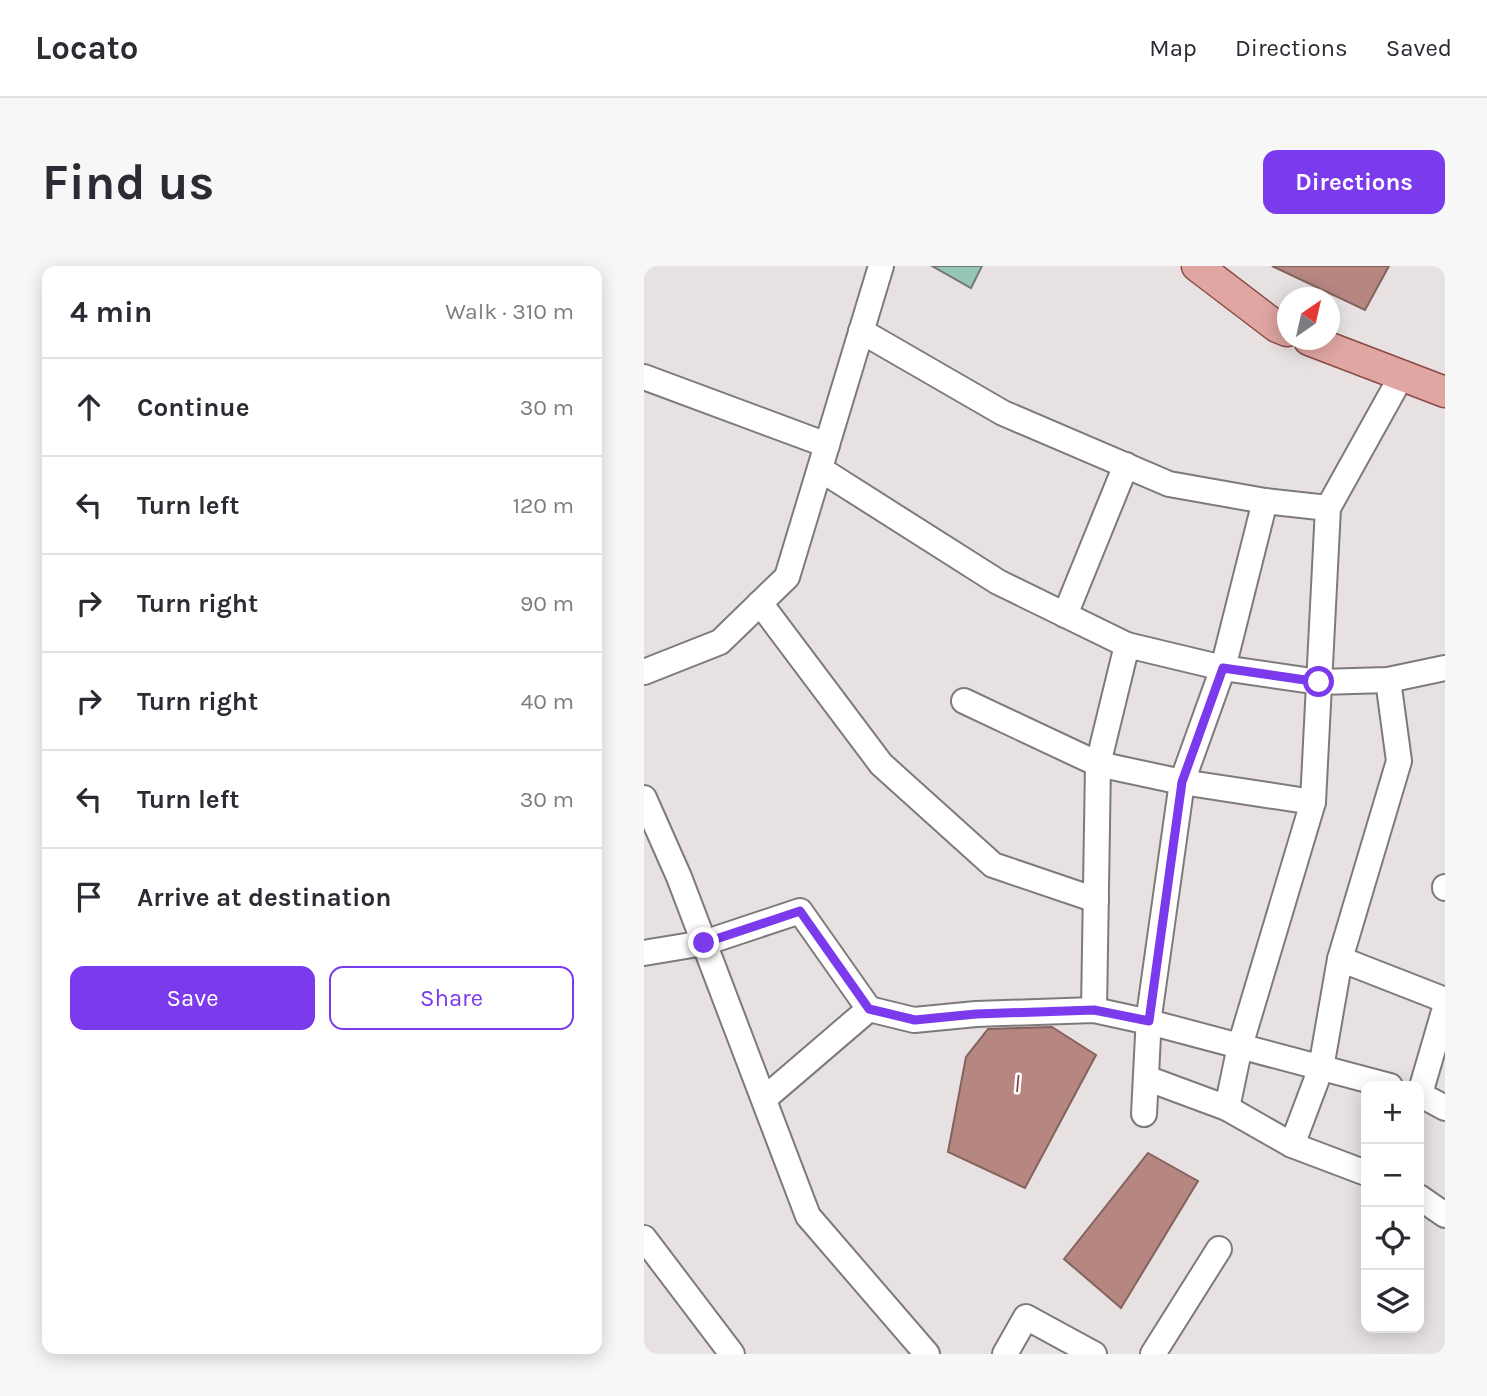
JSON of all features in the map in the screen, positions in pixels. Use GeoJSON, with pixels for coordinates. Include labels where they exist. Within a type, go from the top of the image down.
{"type":"FeatureCollection","features":[{"type":"Feature","properties":{"kind":"main road"},"geometry":{"type":"LineString","coordinates":[[1197,266],[1277,327]]}},
{"type":"Feature","properties":{"kind":"main road"},"geometry":{"type":"LineString","coordinates":[[1336,350],[1443,387]]}},
{"type":"Feature","properties":{"kind":"street"},"geometry":{"type":"LineString","coordinates":[[644,673],[720,642],[787,577],[881,266]]}},
{"type":"Feature","properties":{"kind":"street"},"geometry":{"type":"LineString","coordinates":[[861,331],[1003,413],[1169,484],[1265,501],[1328,508]]}},
{"type":"Feature","properties":{"kind":"street"},"geometry":{"type":"LineString","coordinates":[[1227,1108],[1240,1046],[1313,802],[1328,508],[1402,375]]}},
{"type":"Feature","properties":{"kind":"street"},"geometry":{"type":"LineString","coordinates":[[644,377],[823,457],[998,582],[1127,645],[1223,668],[1319,682],[1388,680],[1445,668]]}},
{"type":"Feature","properties":{"kind":"street"},"geometry":{"type":"LineString","coordinates":[[1065,615],[1126,465]]}},
{"type":"Feature","properties":{"kind":"street"},"geometry":{"type":"LineString","coordinates":[[1144,1114],[1149,1021],[1182,782],[1223,668],[1265,501]]}},
{"type":"Feature","properties":{"kind":"street"},"geometry":{"type":"LineString","coordinates":[[760,603],[881,764],[993,865],[1096,900]]}},
{"type":"Feature","properties":{"kind":"street"},"geometry":{"type":"LineString","coordinates":[[1094,1010],[1098,764],[1127,645]]}},
{"type":"Feature","properties":{"kind":"street"},"geometry":{"type":"LineString","coordinates":[[1292,1145],[1321,1068],[1340,959],[1399,761],[1388,680]]}},
{"type":"Feature","properties":{"kind":"street"},"geometry":{"type":"LineString","coordinates":[[964,701],[1098,764],[1182,782],[1313,802]]}},
{"type":"Feature","properties":{"kind":"street"},"geometry":{"type":"LineString","coordinates":[[644,798],[679,877],[808,1216],[927,1354]]}},
{"type":"Feature","properties":{"kind":"street"},"geometry":{"type":"LineString","coordinates":[[644,953],[704,943],[800,911],[869,1009],[915,1020],[976,1014],[1094,1010],[1149,1021],[1371,1081]]}},
{"type":"Feature","properties":{"kind":"street"},"geometry":{"type":"LineString","coordinates":[[1340,959],[1445,1000]]}},
{"type":"Feature","properties":{"kind":"street"},"geometry":{"type":"LineString","coordinates":[[1423,1081],[1445,1008]]}},
{"type":"Feature","properties":{"kind":"street"},"geometry":{"type":"LineString","coordinates":[[764,1099],[869,1009]]}},
{"type":"Feature","properties":{"kind":"street"},"geometry":{"type":"LineString","coordinates":[[1146,1078],[1227,1108],[1292,1145],[1361,1171]]}},
{"type":"Feature","properties":{"kind":"street"},"geometry":{"type":"LineString","coordinates":[[1424,1098],[1445,1108]]}},
{"type":"Feature","properties":{"kind":"street"},"geometry":{"type":"LineString","coordinates":[[1424,1200],[1445,1215]]}},
{"type":"Feature","properties":{"kind":"street"},"geometry":{"type":"LineString","coordinates":[[644,1238],[732,1354]]}},
{"type":"Feature","properties":{"kind":"street"},"geometry":{"type":"LineString","coordinates":[[1153,1354],[1219,1250]]}},
{"type":"Feature","properties":{"kind":"street"},"geometry":{"type":"LineString","coordinates":[[1004,1354],[1026,1317],[1094,1354]]}},
{"type":"Feature","properties":{"kind":"water"},"geometry":{"type":"Polygon","coordinates":[[[1272,266],[1389,266],[1365,310],[1340,298],[1340,287],[1316,287],[1272,266]]]}},
{"type":"Feature","properties":{"kind":"water","name":"l"},"geometry":{"type":"Polygon","coordinates":[[[1052,1027],[1096,1055],[1025,1188],[948,1152],[966,1057],[988,1029],[1052,1027]]]}},
{"type":"Feature","properties":{"kind":"water"},"geometry":{"type":"Polygon","coordinates":[[[1148,1153],[1198,1181],[1121,1308],[1064,1259],[1148,1153]]]}},
{"type":"Feature","properties":{"kind":"building"},"geometry":{"type":"Polygon","coordinates":[[[932,266],[982,266],[971,288],[932,266]]]}},
{"type":"Feature","properties":{"kind":"route"},"geometry":{"type":"LineString","coordinates":[[704,943],[800,911],[869,1009],[915,1020],[976,1014],[1094,1010],[1149,1021],[1182,782],[1223,668],[1319,682]]}}]}
